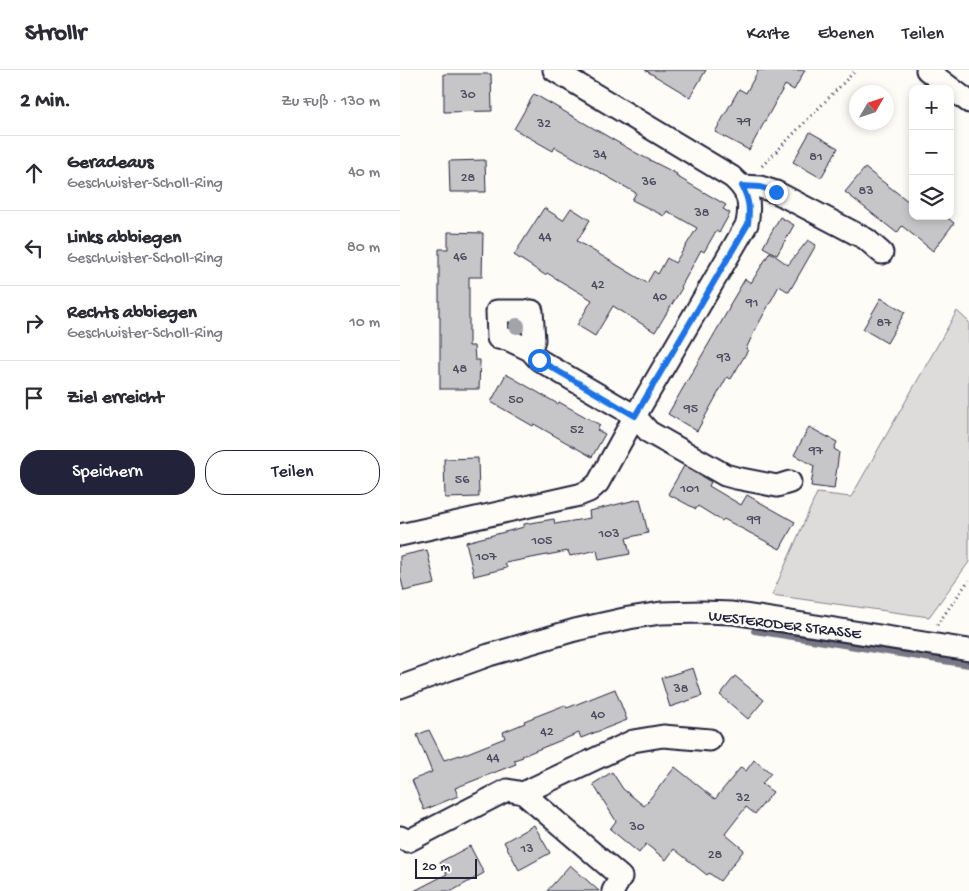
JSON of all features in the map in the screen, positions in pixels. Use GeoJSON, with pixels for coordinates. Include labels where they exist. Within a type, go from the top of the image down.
{"type":"FeatureCollection","features":[{"type":"Feature","properties":{"kind":"street"},"geometry":{"type":"LineString","coordinates":[[400,535],[579,495],[598,483],[635,416],[748,224],[750,209],[747,195],[742,186],[732,177],[554,70]]}},
{"type":"Feature","properties":{"kind":"street"},"geometry":{"type":"LineString","coordinates":[[927,70],[969,102]]}},
{"type":"Feature","properties":{"kind":"street"},"geometry":{"type":"LineString","coordinates":[[742,186],[760,187],[776,192],[866,239],[882,253]]}},
{"type":"Feature","properties":{"kind":"street"},"geometry":{"type":"LineString","coordinates":[[530,350],[539,360],[635,416],[649,432],[725,475],[777,486],[790,482]]}},
{"type":"Feature","properties":{"kind":"street","name":"WESTERODER STRASSE"},"geometry":{"type":"LineString","coordinates":[[402,687],[489,655],[575,630],[661,613],[732,613],[969,650]]}},
{"type":"Feature","properties":{"kind":"street"},"geometry":{"type":"LineString","coordinates":[[523,793],[633,741],[663,736],[710,740]]}},
{"type":"Feature","properties":{"kind":"street"},"geometry":{"type":"LineString","coordinates":[[400,837],[408,840],[507,790],[523,793],[621,876],[614,891]]}},
{"type":"Feature","properties":{"kind":"path"},"geometry":{"type":"LineString","coordinates":[[742,186],[856,70]]}},
{"type":"Feature","properties":{"kind":"path"},"geometry":{"type":"LineString","coordinates":[[932,631],[969,580]]}},
{"type":"Feature","properties":{"kind":"shaded area"},"geometry":{"type":"Polygon","coordinates":[[[957,311],[969,322],[969,562],[929,617],[772,595],[817,493],[851,497],[957,311]]]}},
{"type":"Feature","properties":{"kind":"building"},"geometry":{"type":"Polygon","coordinates":[[[645,70],[706,70],[690,97],[645,70]]]}},
{"type":"Feature","properties":{"kind":"building"},"geometry":{"type":"Polygon","coordinates":[[[756,70],[805,70],[794,90],[785,85],[749,150],[715,132],[739,89],[746,93],[758,71],[756,70]]]}},
{"type":"Feature","properties":{"kind":"building"},"geometry":{"type":"Polygon","coordinates":[[[444,74],[491,74],[492,111],[444,112],[444,74]]]}},
{"type":"Feature","properties":{"kind":"building"},"geometry":{"type":"Polygon","coordinates":[[[534,94],[638,154],[677,174],[676,176],[726,205],[723,209],[730,213],[719,233],[716,231],[704,252],[701,250],[682,288],[655,332],[613,306],[595,336],[577,325],[592,300],[547,273],[545,275],[514,255],[544,208],[563,220],[571,208],[590,220],[577,241],[647,283],[654,271],[658,274],[667,258],[675,263],[697,228],[667,211],[664,216],[632,200],[636,193],[555,147],[553,151],[514,129],[534,94]]]}},
{"type":"Feature","properties":{"kind":"building"},"geometry":{"type":"Polygon","coordinates":[[[810,132],[838,148],[821,178],[793,162],[810,132]]]}},
{"type":"Feature","properties":{"kind":"building"},"geometry":{"type":"Polygon","coordinates":[[[485,160],[486,192],[450,192],[449,161],[485,160]]]}},
{"type":"Feature","properties":{"kind":"building"},"geometry":{"type":"Polygon","coordinates":[[[865,168],[909,202],[909,220],[950,220],[954,223],[933,251],[902,226],[897,233],[845,192],[865,168]]]}},
{"type":"Feature","properties":{"kind":"building"},"geometry":{"type":"Polygon","coordinates":[[[780,217],[794,225],[777,255],[763,247],[780,217]]]}},
{"type":"Feature","properties":{"kind":"building"},"geometry":{"type":"Polygon","coordinates":[[[448,232],[483,233],[482,277],[469,277],[469,346],[474,346],[475,360],[480,360],[479,389],[440,389],[439,249],[448,249],[448,232]]]}},
{"type":"Feature","properties":{"kind":"building"},"geometry":{"type":"Polygon","coordinates":[[[808,240],[816,245],[789,292],[779,286],[753,334],[746,349],[748,350],[731,379],[727,377],[697,431],[668,414],[745,279],[751,283],[770,252],[788,265],[808,240]]]}},
{"type":"Feature","properties":{"kind":"building"},"geometry":{"type":"Polygon","coordinates":[[[881,298],[905,312],[887,343],[863,329],[881,298]]]}},
{"type":"Feature","properties":{"kind":"building"},"geometry":{"type":"Polygon","coordinates":[[[506,374],[558,404],[559,402],[600,425],[597,430],[605,434],[592,457],[491,402],[506,374]]]}},
{"type":"Feature","properties":{"kind":"building"},"geometry":{"type":"Polygon","coordinates":[[[809,427],[837,442],[834,449],[839,452],[834,489],[811,486],[814,466],[794,455],[809,427]]]}},
{"type":"Feature","properties":{"kind":"building"},"geometry":{"type":"Polygon","coordinates":[[[478,458],[479,497],[445,498],[444,459],[478,458]]]}},
{"type":"Feature","properties":{"kind":"building"},"geometry":{"type":"Polygon","coordinates":[[[684,466],[711,482],[709,486],[741,505],[747,495],[795,522],[780,549],[724,519],[722,521],[698,506],[696,509],[668,494],[684,466]]]}},
{"type":"Feature","properties":{"kind":"building"},"geometry":{"type":"Polygon","coordinates":[[[640,499],[648,533],[626,538],[630,554],[599,560],[597,550],[570,556],[568,551],[505,563],[507,568],[474,576],[466,542],[524,527],[524,524],[554,519],[555,524],[590,518],[589,511],[640,499]]]}},
{"type":"Feature","properties":{"kind":"building"},"geometry":{"type":"Polygon","coordinates":[[[427,550],[435,584],[404,591],[400,575],[400,556],[427,550]]]}},
{"type":"Feature","properties":{"kind":"building"},"geometry":{"type":"Polygon","coordinates":[[[693,668],[702,696],[670,707],[661,678],[693,668]]]}},
{"type":"Feature","properties":{"kind":"building"},"geometry":{"type":"Polygon","coordinates":[[[735,676],[764,700],[748,719],[720,695],[735,676]]]}},
{"type":"Feature","properties":{"kind":"building"},"geometry":{"type":"Polygon","coordinates":[[[615,689],[627,720],[581,738],[579,733],[522,756],[514,760],[516,764],[455,788],[458,796],[424,810],[412,780],[432,772],[417,735],[429,730],[444,760],[460,756],[505,738],[503,732],[525,723],[524,721],[565,705],[567,708],[615,689]]]}},
{"type":"Feature","properties":{"kind":"building"},"geometry":{"type":"Polygon","coordinates":[[[754,760],[771,773],[762,784],[773,792],[755,814],[746,807],[725,834],[744,850],[720,881],[709,873],[707,875],[674,849],[666,860],[646,844],[639,853],[610,829],[616,821],[593,784],[612,772],[623,789],[644,806],[675,767],[715,799],[741,767],[746,771],[754,760]]]}},
{"type":"Feature","properties":{"kind":"building"},"geometry":{"type":"Polygon","coordinates":[[[534,825],[550,853],[519,870],[504,842],[534,825]]]}},
{"type":"Feature","properties":{"kind":"building"},"geometry":{"type":"Polygon","coordinates":[[[470,846],[484,873],[452,891],[414,891],[447,874],[440,862],[470,846]]]}},
{"type":"Feature","properties":{"kind":"building"},"geometry":{"type":"Polygon","coordinates":[[[570,865],[599,891],[547,891],[570,865]]]}},
{"type":"Feature","properties":{"kind":"waterway"},"geometry":{"type":"LineString","coordinates":[[754,631],[969,665]]}},
{"type":"Feature","properties":{"kind":"route"},"geometry":{"type":"LineString","coordinates":[[539,360],[635,416],[748,224],[750,209],[747,195],[742,186],[760,187],[776,192]]}}]}
